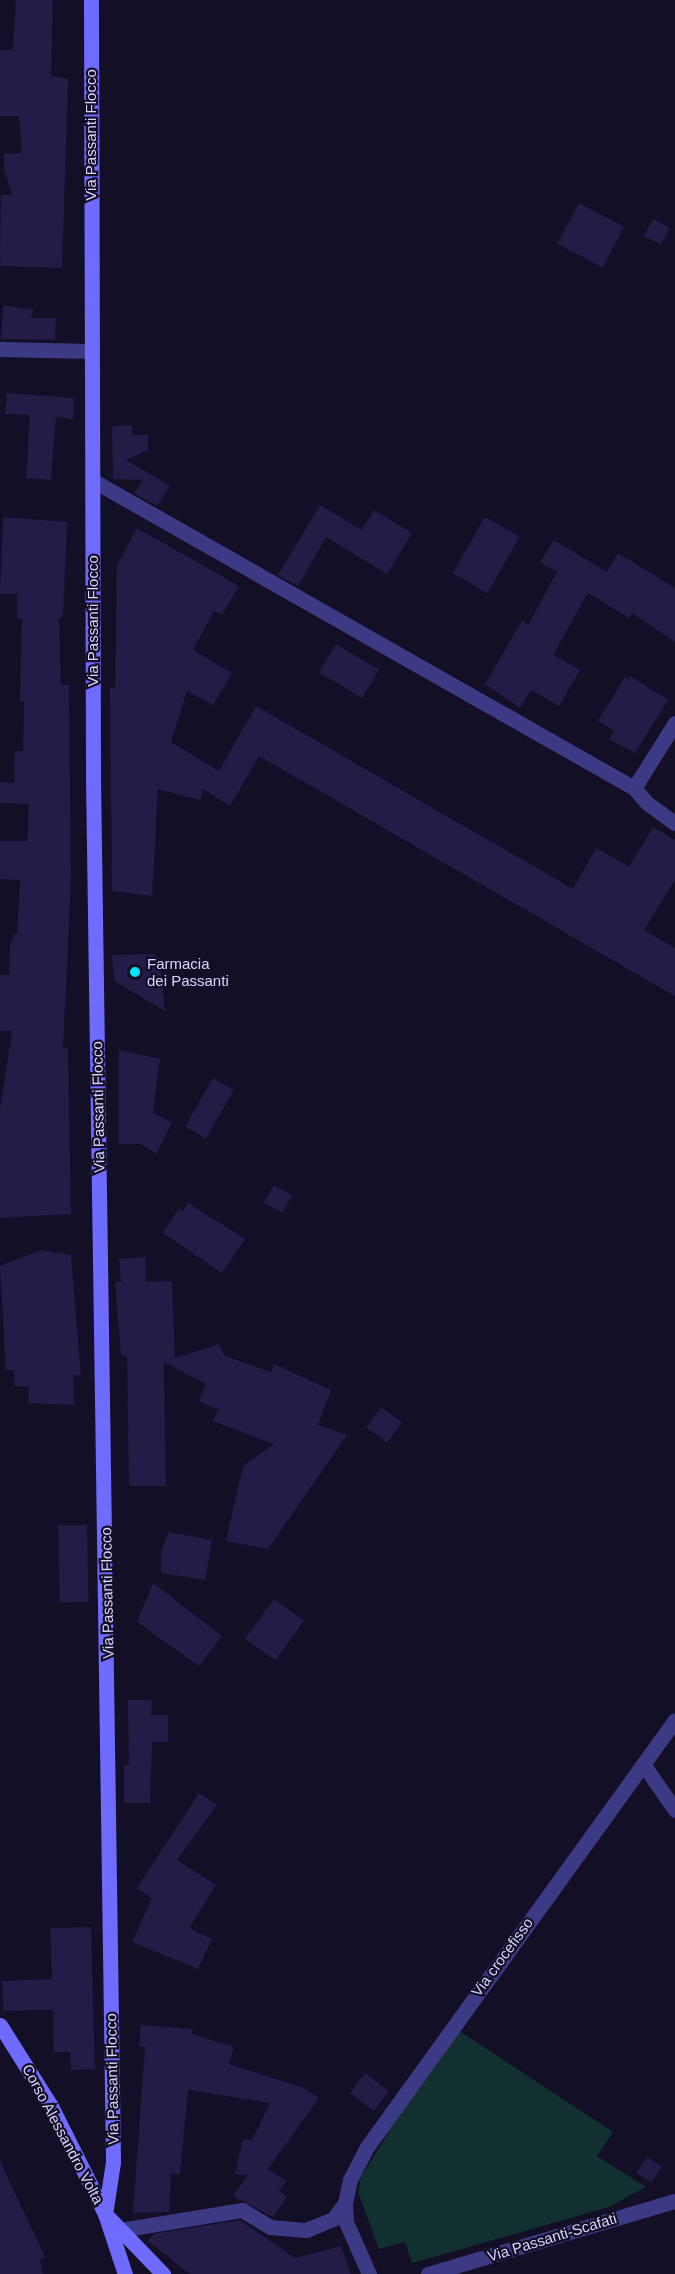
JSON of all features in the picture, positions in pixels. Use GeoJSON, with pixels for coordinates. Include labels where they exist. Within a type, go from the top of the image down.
{"type":"FeatureCollection","features":[{"type":"Feature","properties":{"kind":"main road","name":"Via Passanti Flocco"},"geometry":{"type":"LineString","coordinates":[[91,0],[93,778],[113,2162],[105,2214]]}},
{"type":"Feature","properties":{"kind":"main road","name":"Corso Alessandro Volta"},"geometry":{"type":"LineString","coordinates":[[0,2025],[51,2106],[105,2214]]}},
{"type":"Feature","properties":{"kind":"main road"},"geometry":{"type":"LineString","coordinates":[[105,2214],[163,2274]]}},
{"type":"Feature","properties":{"kind":"main road"},"geometry":{"type":"LineString","coordinates":[[105,2214],[124,2274]]}},
{"type":"Feature","properties":{"kind":"street"},"geometry":{"type":"LineString","coordinates":[[0,348],[92,351]]}},
{"type":"Feature","properties":{"kind":"street"},"geometry":{"type":"LineString","coordinates":[[92,480],[634,788],[647,803],[675,823]]}},
{"type":"Feature","properties":{"kind":"street"},"geometry":{"type":"LineString","coordinates":[[634,788],[675,723]]}},
{"type":"Feature","properties":{"kind":"street","name":"Via crocefisso"},"geometry":{"type":"LineString","coordinates":[[369,2274],[346,2222],[345,2203],[350,2180],[367,2147],[675,1720]]}},
{"type":"Feature","properties":{"kind":"street"},"geometry":{"type":"LineString","coordinates":[[643,1764],[675,1810]]}},
{"type":"Feature","properties":{"kind":"street","name":"Via Passanti-Scafati"},"geometry":{"type":"LineString","coordinates":[[428,2274],[675,2201]]}},
{"type":"Feature","properties":{"kind":"street","name":"Via crocefisso"},"geometry":{"type":"LineString","coordinates":[[120,2230],[242,2210],[270,2227],[306,2230],[320,2227],[333,2219],[345,2203]]}},
{"type":"Feature","properties":{"kind":"green space"},"geometry":{"type":"Polygon","coordinates":[[[458,2030],[613,2132],[597,2156],[646,2187],[609,2207],[412,2263],[405,2242],[379,2249],[358,2192],[361,2177],[403,2109],[458,2030]]]}},
{"type":"Feature","properties":{"kind":"building"},"geometry":{"type":"Polygon","coordinates":[[[16,0],[53,0],[51,76],[68,79],[62,268],[0,266],[1,195],[12,195],[4,169],[4,154],[22,153],[19,116],[0,116],[0,50],[13,50],[16,0]]]}},
{"type":"Feature","properties":{"kind":"building"},"geometry":{"type":"Polygon","coordinates":[[[579,203],[624,227],[602,268],[557,244],[579,203]]]}},
{"type":"Feature","properties":{"kind":"building"},"geometry":{"type":"Polygon","coordinates":[[[653,219],[670,228],[661,245],[644,236],[653,219]]]}},
{"type":"Feature","properties":{"kind":"building"},"geometry":{"type":"Polygon","coordinates":[[[3,305],[34,310],[31,318],[56,318],[55,340],[1,339],[3,305]]]}},
{"type":"Feature","properties":{"kind":"building"},"geometry":{"type":"Polygon","coordinates":[[[7,393],[74,398],[73,419],[56,417],[51,480],[26,478],[30,415],[5,414],[7,393]]]}},
{"type":"Feature","properties":{"kind":"building"},"geometry":{"type":"Polygon","coordinates":[[[132,425],[133,435],[148,435],[148,450],[126,460],[170,486],[157,506],[134,493],[143,480],[113,479],[112,426],[132,425]]]}},
{"type":"Feature","properties":{"kind":"building"},"geometry":{"type":"Polygon","coordinates":[[[320,505],[362,530],[374,510],[412,533],[387,574],[326,537],[298,586],[278,575],[320,505]]]}},
{"type":"Feature","properties":{"kind":"building"},"geometry":{"type":"Polygon","coordinates":[[[3,517],[67,522],[63,617],[59,618],[61,685],[69,685],[71,880],[63,1048],[68,1048],[71,1214],[0,1218],[0,1110],[12,1031],[0,1031],[0,975],[9,975],[10,945],[14,934],[17,934],[20,880],[0,879],[0,841],[27,841],[29,804],[0,803],[0,782],[14,783],[15,751],[23,751],[24,701],[20,701],[22,619],[17,619],[17,594],[0,594],[3,517]]]}},
{"type":"Feature","properties":{"kind":"building"},"geometry":{"type":"Polygon","coordinates":[[[485,517],[520,537],[487,593],[452,573],[485,517]]]}},
{"type":"Feature","properties":{"kind":"building"},"geometry":{"type":"Polygon","coordinates":[[[137,528],[239,586],[222,615],[214,611],[193,650],[232,673],[213,705],[187,691],[171,742],[219,771],[256,706],[573,889],[596,848],[629,867],[653,827],[675,840],[675,880],[644,930],[675,948],[675,996],[259,756],[230,806],[203,789],[200,800],[158,789],[152,896],[112,891],[110,688],[115,688],[117,565],[137,528]]]}},
{"type":"Feature","properties":{"kind":"building"},"geometry":{"type":"Polygon","coordinates":[[[554,540],[607,572],[618,553],[675,588],[675,642],[632,613],[629,618],[588,593],[553,655],[580,670],[559,706],[531,690],[520,708],[485,684],[522,621],[528,625],[557,572],[540,562],[554,540]]]}},
{"type":"Feature","properties":{"kind":"building"},"geometry":{"type":"Polygon","coordinates":[[[336,644],[379,670],[362,698],[319,672],[336,644]]]}},
{"type":"Feature","properties":{"kind":"building"},"geometry":{"type":"Polygon","coordinates":[[[630,676],[668,700],[635,753],[609,739],[614,731],[598,721],[625,677],[628,680],[630,676]]]}},
{"type":"Feature","properties":{"kind":"building"},"geometry":{"type":"Polygon","coordinates":[[[154,954],[160,959],[165,1011],[114,981],[112,955],[154,954]]]}},
{"type":"Feature","properties":{"kind":"building"},"geometry":{"type":"Polygon","coordinates":[[[119,1050],[160,1059],[153,1112],[172,1123],[156,1154],[141,1144],[119,1144],[119,1050]]]}},
{"type":"Feature","properties":{"kind":"building"},"geometry":{"type":"Polygon","coordinates":[[[213,1078],[234,1090],[206,1138],[185,1126],[213,1078]]]}},
{"type":"Feature","properties":{"kind":"building"},"geometry":{"type":"Polygon","coordinates":[[[274,1185],[292,1196],[282,1213],[264,1202],[274,1185]]]}},
{"type":"Feature","properties":{"kind":"building"},"geometry":{"type":"Polygon","coordinates":[[[188,1203],[245,1239],[222,1273],[163,1233],[179,1208],[183,1211],[188,1203]]]}},
{"type":"Feature","properties":{"kind":"building"},"geometry":{"type":"Polygon","coordinates":[[[41,1250],[71,1255],[81,1376],[73,1375],[74,1405],[28,1403],[29,1387],[15,1386],[14,1370],[6,1370],[0,1266],[41,1250]]]}},
{"type":"Feature","properties":{"kind":"building"},"geometry":{"type":"Polygon","coordinates":[[[145,1257],[146,1282],[172,1281],[175,1358],[219,1344],[225,1356],[271,1372],[274,1364],[331,1390],[318,1425],[347,1435],[268,1549],[226,1541],[243,1466],[274,1444],[213,1421],[218,1409],[199,1401],[206,1384],[164,1362],[166,1486],[129,1486],[127,1356],[121,1355],[115,1282],[121,1282],[119,1259],[145,1257]]]}},
{"type":"Feature","properties":{"kind":"building"},"geometry":{"type":"Polygon","coordinates":[[[381,1407],[402,1422],[387,1443],[366,1427],[381,1407]]]}},
{"type":"Feature","properties":{"kind":"building"},"geometry":{"type":"Polygon","coordinates":[[[87,1525],[88,1602],[59,1602],[58,1526],[87,1525]]]}},
{"type":"Feature","properties":{"kind":"building"},"geometry":{"type":"Polygon","coordinates":[[[169,1532],[212,1540],[205,1580],[161,1573],[161,1552],[169,1532]]]}},
{"type":"Feature","properties":{"kind":"building"},"geometry":{"type":"Polygon","coordinates":[[[153,1583],[222,1636],[199,1666],[137,1622],[153,1583]]]}},
{"type":"Feature","properties":{"kind":"building"},"geometry":{"type":"Polygon","coordinates":[[[274,1599],[304,1621],[275,1660],[245,1639],[274,1599]]]}},
{"type":"Feature","properties":{"kind":"building"},"geometry":{"type":"Polygon","coordinates":[[[128,1700],[152,1700],[151,1715],[168,1715],[168,1742],[152,1742],[150,1803],[124,1803],[124,1765],[129,1765],[128,1700]]]}},
{"type":"Feature","properties":{"kind":"building"},"geometry":{"type":"Polygon","coordinates":[[[199,1793],[217,1805],[177,1860],[216,1885],[189,1928],[212,1939],[198,1969],[132,1942],[152,1898],[137,1888],[199,1793]]]}},
{"type":"Feature","properties":{"kind":"building"},"geometry":{"type":"Polygon","coordinates":[[[91,1927],[95,2069],[71,2070],[70,2052],[54,2052],[53,2010],[3,2011],[2,1981],[52,1979],[50,1928],[91,1927]]]}},
{"type":"Feature","properties":{"kind":"building"},"geometry":{"type":"Polygon","coordinates":[[[141,2025],[193,2029],[192,2034],[234,2047],[229,2064],[304,2088],[319,2098],[268,2169],[286,2181],[279,2191],[287,2197],[273,2217],[233,2196],[248,2175],[235,2174],[243,2139],[252,2140],[270,2103],[188,2090],[180,2174],[171,2173],[169,2212],[133,2213],[145,2047],[139,2047],[141,2025]]]}},
{"type":"Feature","properties":{"kind":"building"},"geometry":{"type":"Polygon","coordinates":[[[365,2073],[389,2091],[374,2111],[350,2093],[365,2073]]]}},
{"type":"Feature","properties":{"kind":"building"},"geometry":{"type":"Polygon","coordinates":[[[647,2157],[662,2167],[651,2183],[636,2173],[647,2157]]]}},
{"type":"Feature","properties":{"kind":"building"},"geometry":{"type":"Polygon","coordinates":[[[0,2161],[45,2257],[40,2260],[43,2274],[0,2274],[0,2161]]]}},
{"type":"Feature","properties":{"kind":"building"},"geometry":{"type":"Polygon","coordinates":[[[240,2220],[295,2258],[341,2246],[351,2274],[190,2274],[148,2241],[153,2234],[240,2220]]]}},
{"type":"Feature","properties":{"kind":"place","name":"Farmacia dei Passanti"},"geometry":{"type":"Point","coordinates":[135,972]}}]}
